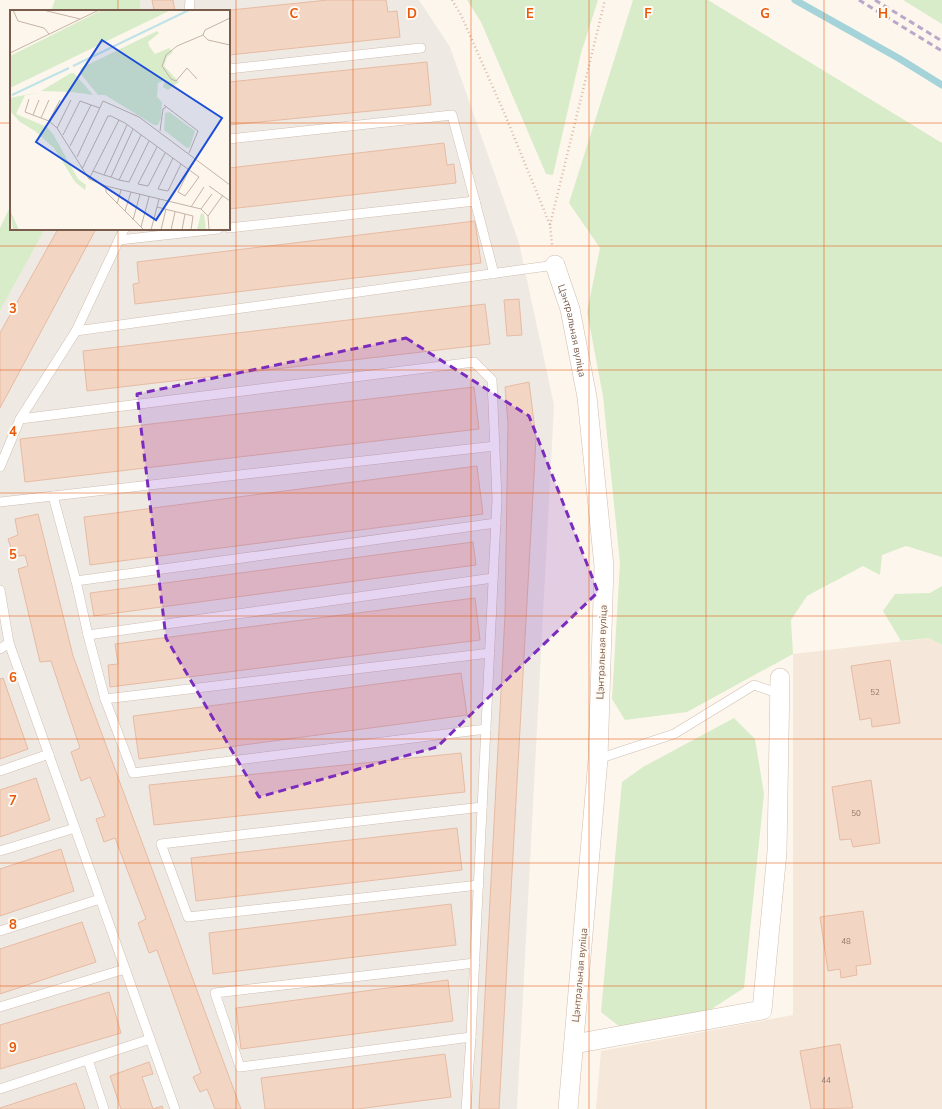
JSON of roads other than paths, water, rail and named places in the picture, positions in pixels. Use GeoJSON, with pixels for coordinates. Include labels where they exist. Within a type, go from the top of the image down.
{"type":"FeatureCollection","features":[{"type":"Feature","properties":{"kind":"street","name":"Цэнтральная вуліца"},"geometry":{"type":"LineString","coordinates":[[555,265],[570,309],[587,397],[604,566],[598,759],[568,1109]]}},
{"type":"Feature","properties":{"kind":"street"},"geometry":{"type":"LineString","coordinates":[[574,1044],[762,1010],[777,852],[780,686]]}},
{"type":"Feature","properties":{"kind":"lane"},"geometry":{"type":"LineString","coordinates":[[189,10],[190,0]]}},
{"type":"Feature","properties":{"kind":"lane"},"geometry":{"type":"LineString","coordinates":[[230,69],[421,48]]}},
{"type":"Feature","properties":{"kind":"lane"},"geometry":{"type":"LineString","coordinates":[[230,139],[452,115],[494,274]]}},
{"type":"Feature","properties":{"kind":"lane"},"geometry":{"type":"LineString","coordinates":[[230,228],[475,201]]}},
{"type":"Feature","properties":{"kind":"lane"},"geometry":{"type":"LineString","coordinates":[[0,467],[20,419],[76,331],[124,230]]}},
{"type":"Feature","properties":{"kind":"lane"},"geometry":{"type":"LineString","coordinates":[[119,240],[209,230]]}},
{"type":"Feature","properties":{"kind":"lane"},"geometry":{"type":"LineString","coordinates":[[76,331],[555,265]]}},
{"type":"Feature","properties":{"kind":"lane"},"geometry":{"type":"LineString","coordinates":[[20,419],[474,362],[492,380],[497,499],[479,885],[466,1109]]}},
{"type":"Feature","properties":{"kind":"lane"},"geometry":{"type":"LineString","coordinates":[[0,502],[495,446]]}},
{"type":"Feature","properties":{"kind":"lane"},"geometry":{"type":"LineString","coordinates":[[53,496],[105,699],[133,773],[486,729]]}},
{"type":"Feature","properties":{"kind":"lane"},"geometry":{"type":"LineString","coordinates":[[76,581],[496,523]]}},
{"type":"Feature","properties":{"kind":"lane"},"geometry":{"type":"LineString","coordinates":[[88,635],[493,578]]}},
{"type":"Feature","properties":{"kind":"lane"},"geometry":{"type":"LineString","coordinates":[[0,590],[9,643],[175,1109]]}},
{"type":"Feature","properties":{"kind":"lane"},"geometry":{"type":"LineString","coordinates":[[0,649],[9,643]]}},
{"type":"Feature","properties":{"kind":"lane"},"geometry":{"type":"LineString","coordinates":[[105,699],[490,653]]}},
{"type":"Feature","properties":{"kind":"lane"},"geometry":{"type":"LineString","coordinates":[[598,759],[674,734],[754,685],[780,686]]}},
{"type":"Feature","properties":{"kind":"lane"},"geometry":{"type":"LineString","coordinates":[[0,771],[49,754]]}},
{"type":"Feature","properties":{"kind":"lane"},"geometry":{"type":"LineString","coordinates":[[479,885],[188,917],[161,844],[482,807]]}},
{"type":"Feature","properties":{"kind":"lane"},"geometry":{"type":"LineString","coordinates":[[0,851],[75,828]]}},
{"type":"Feature","properties":{"kind":"lane"},"geometry":{"type":"LineString","coordinates":[[0,931],[100,899]]}},
{"type":"Feature","properties":{"kind":"lane"},"geometry":{"type":"LineString","coordinates":[[471,1036],[240,1067],[215,993],[475,963]]}},
{"type":"Feature","properties":{"kind":"lane"},"geometry":{"type":"LineString","coordinates":[[0,1007],[125,969]]}},
{"type":"Feature","properties":{"kind":"lane"},"geometry":{"type":"LineString","coordinates":[[0,1089],[150,1039]]}},
{"type":"Feature","properties":{"kind":"lane"},"geometry":{"type":"LineString","coordinates":[[88,1060],[104,1109]]}},
{"type":"Feature","properties":{"kind":"waterway"},"geometry":{"type":"LineString","coordinates":[[795,0],[900,59],[942,85]]}},
{"type":"Feature","properties":{"kind":"railway"},"geometry":{"type":"LineString","coordinates":[[859,0],[942,51]]}},
{"type":"Feature","properties":{"kind":"railway"},"geometry":{"type":"LineString","coordinates":[[875,0],[942,41]]}}]}
